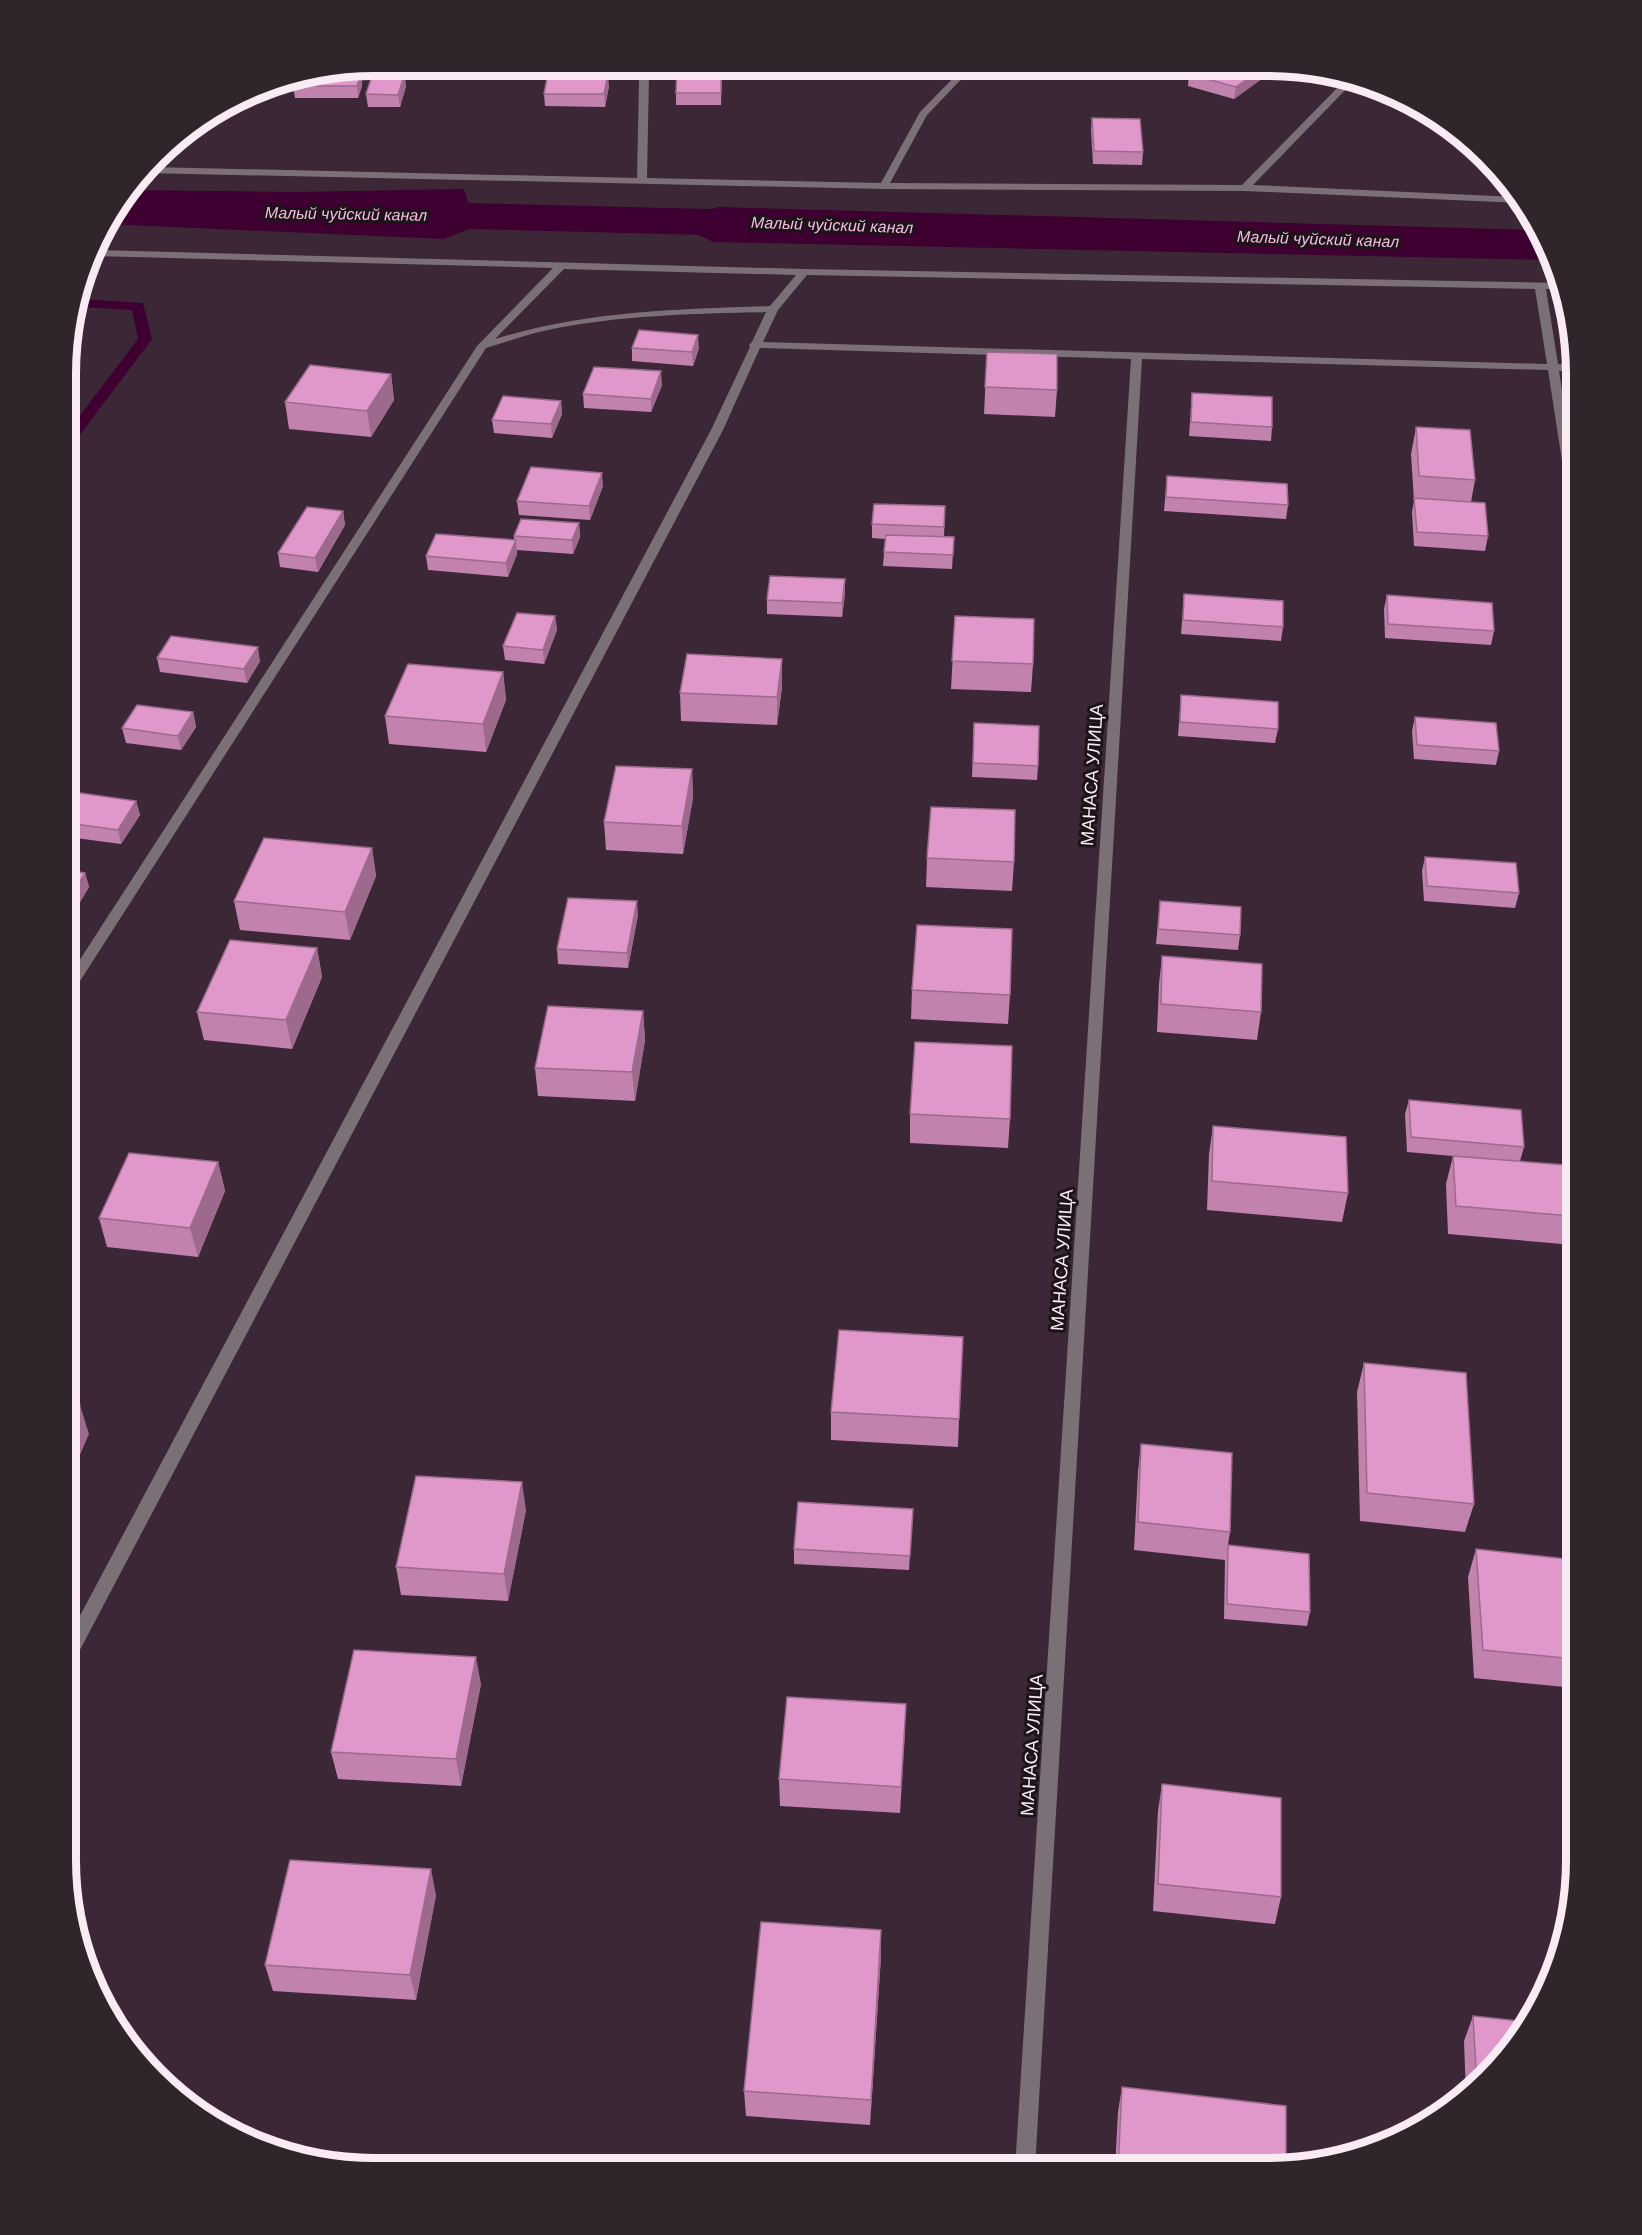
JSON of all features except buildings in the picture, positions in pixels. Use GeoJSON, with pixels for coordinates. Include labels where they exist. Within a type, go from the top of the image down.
{"type":"FeatureCollection","features":[{"type":"Feature","properties":{"kind":"street"},"geometry":{"type":"LineString","coordinates":[[642,180],[646,76]]}},
{"type":"Feature","properties":{"kind":"street"},"geometry":{"type":"LineString","coordinates":[[884,186],[923,114],[960,76]]}},
{"type":"Feature","properties":{"kind":"street"},"geometry":{"type":"LineString","coordinates":[[1245,188],[1344,87]]}},
{"type":"Feature","properties":{"kind":"street"},"geometry":{"type":"LineString","coordinates":[[158,170],[884,186],[1245,188],[1508,200]]}},
{"type":"Feature","properties":{"kind":"street"},"geometry":{"type":"LineString","coordinates":[[102,253],[804,272],[1552,286]]}},
{"type":"Feature","properties":{"kind":"street"},"geometry":{"type":"LineString","coordinates":[[76,977],[482,346],[562,265]]}},
{"type":"Feature","properties":{"kind":"street"},"geometry":{"type":"LineString","coordinates":[[76,1641],[711,441],[754,345],[773,309],[804,272]]}},
{"type":"Feature","properties":{"kind":"street"},"geometry":{"type":"LineString","coordinates":[[1540,285],[1566,447]]}},
{"type":"Feature","properties":{"kind":"street"},"geometry":{"type":"LineString","coordinates":[[482,346],[547,328],[605,319],[701,311],[773,309]]}},
{"type":"Feature","properties":{"kind":"street"},"geometry":{"type":"LineString","coordinates":[[754,345],[961,353],[1137,354],[1566,368]]}},
{"type":"Feature","properties":{"kind":"street","name":"МАНАСА УЛИЦА"},"geometry":{"type":"LineString","coordinates":[[1026,2158],[1137,354]]}},
{"type":"Feature","properties":{"kind":"water"},"geometry":{"type":"Polygon","coordinates":[[[464,189],[468,202],[481,208],[560,211],[557,224],[480,225],[443,239],[116,224],[140,190],[297,192],[464,189]]]}},
{"type":"Feature","properties":{"kind":"water"},"geometry":{"type":"Polygon","coordinates":[[[718,207],[1528,230],[1543,260],[713,242],[687,229],[650,227],[654,214],[693,215],[718,207]]]}},
{"type":"Feature","properties":{"kind":"waterway","name":"Малый чуйский канал"},"geometry":{"type":"LineString","coordinates":[[466,216],[745,223]]}},
{"type":"Feature","properties":{"kind":"waterway"},"geometry":{"type":"LineString","coordinates":[[76,430],[145,339],[138,306],[85,303]]}}]}
